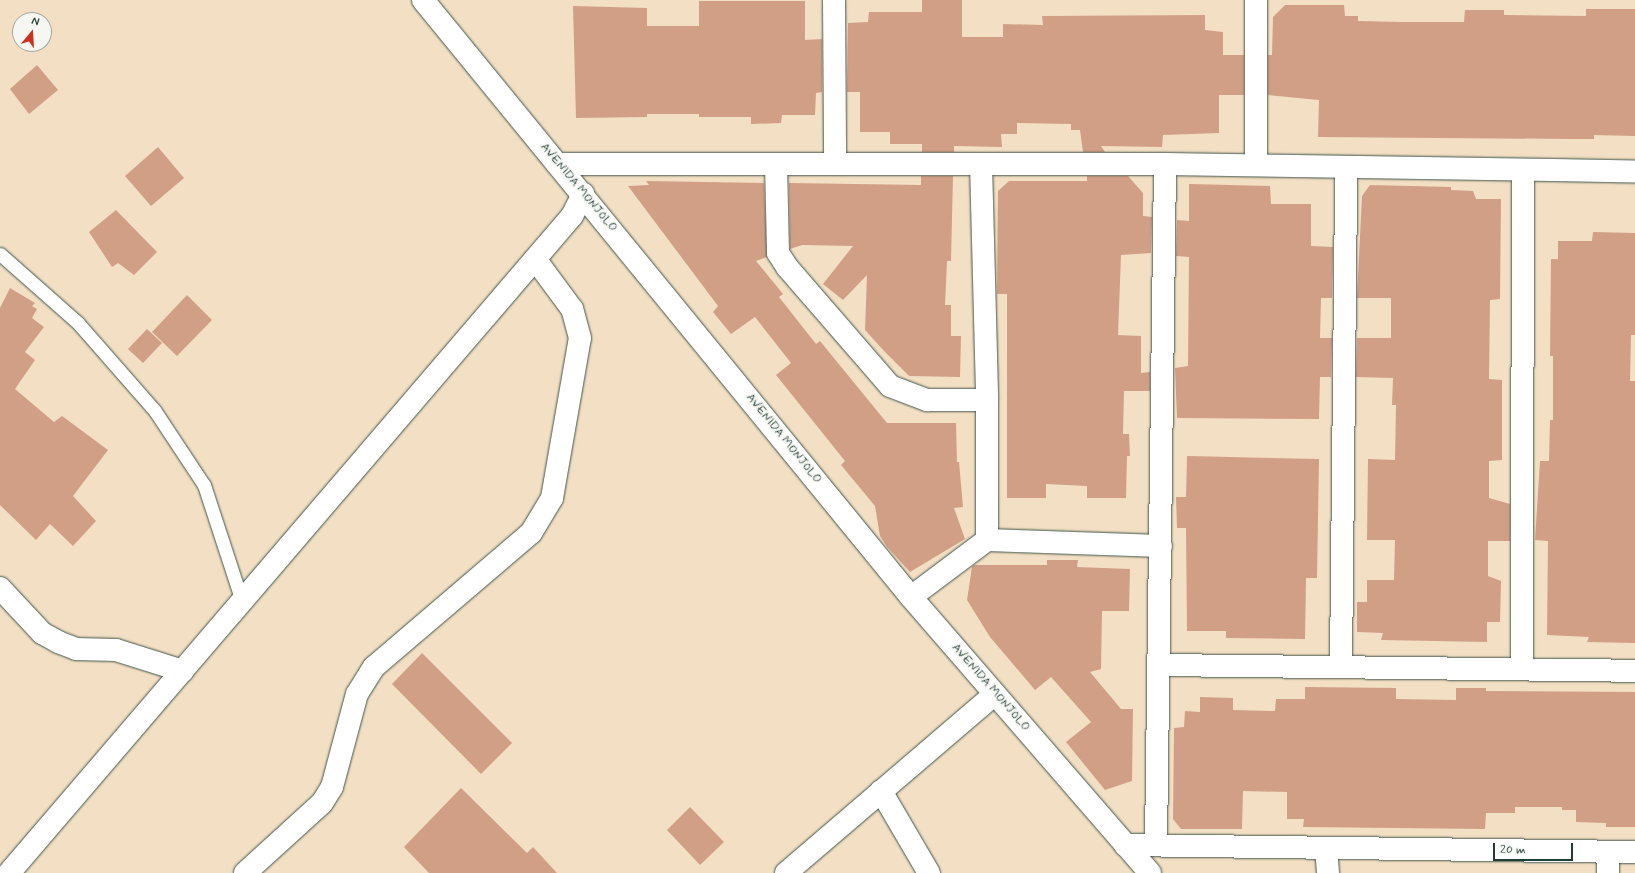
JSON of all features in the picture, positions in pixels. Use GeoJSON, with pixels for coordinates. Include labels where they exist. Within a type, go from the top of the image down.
{"type":"FeatureCollection","features":[{"type":"Feature","properties":{"kind":"street","name":"AVENIDA MONJOLO"},"geometry":{"type":"LineString","coordinates":[[423,0],[911,597],[1150,873]]}},
{"type":"Feature","properties":{"kind":"street"},"geometry":{"type":"LineString","coordinates":[[834,0],[834,162]]}},
{"type":"Feature","properties":{"kind":"street"},"geometry":{"type":"LineString","coordinates":[[1256,0],[1256,165]]}},
{"type":"Feature","properties":{"kind":"street"},"geometry":{"type":"LineString","coordinates":[[557,164],[776,164],[834,162],[1165,164],[1523,171],[1635,171]]}},
{"type":"Feature","properties":{"kind":"street"},"geometry":{"type":"LineString","coordinates":[[776,164],[778,253],[787,267],[890,386],[927,400],[987,400]]}},
{"type":"Feature","properties":{"kind":"street"},"geometry":{"type":"LineString","coordinates":[[981,164],[987,400],[987,540]]}},
{"type":"Feature","properties":{"kind":"street"},"geometry":{"type":"LineString","coordinates":[[1156,844],[1160,666],[1165,164]]}},
{"type":"Feature","properties":{"kind":"street"},"geometry":{"type":"LineString","coordinates":[[1341,666],[1346,168]]}},
{"type":"Feature","properties":{"kind":"street"},"geometry":{"type":"LineString","coordinates":[[1522,669],[1523,171]]}},
{"type":"Feature","properties":{"kind":"street"},"geometry":{"type":"LineString","coordinates":[[9,873],[572,216],[583,194]]}},
{"type":"Feature","properties":{"kind":"street"},"geometry":{"type":"LineString","coordinates":[[245,873],[322,803],[332,787],[357,694],[374,667],[531,534],[552,498],[580,338],[572,309],[535,259]]}},
{"type":"Feature","properties":{"kind":"street"},"geometry":{"type":"LineString","coordinates":[[911,597],[987,540],[1161,546]]}},
{"type":"Feature","properties":{"kind":"street"},"geometry":{"type":"LineString","coordinates":[[0,588],[42,633],[58,642],[76,649],[100,648],[116,650],[183,671]]}},
{"type":"Feature","properties":{"kind":"street"},"geometry":{"type":"LineString","coordinates":[[1160,666],[1341,666],[1635,671]]}},
{"type":"Feature","properties":{"kind":"street"},"geometry":{"type":"LineString","coordinates":[[786,873],[995,694]]}},
{"type":"Feature","properties":{"kind":"street"},"geometry":{"type":"LineString","coordinates":[[881,791],[929,873]]}},
{"type":"Feature","properties":{"kind":"street"},"geometry":{"type":"LineString","coordinates":[[1125,845],[1156,844],[1326,849],[1608,863],[1635,852]]}},
{"type":"Feature","properties":{"kind":"street"},"geometry":{"type":"LineString","coordinates":[[1326,849],[1328,873]]}},
{"type":"Feature","properties":{"kind":"lane"},"geometry":{"type":"LineString","coordinates":[[0,254],[78,323],[155,411],[204,485],[242,601]]}},
{"type":"Feature","properties":{"kind":"building"},"geometry":{"type":"Polygon","coordinates":[[[922,0],[962,0],[962,37],[1003,37],[1003,24],[1043,25],[1042,16],[1205,15],[1205,30],[1223,32],[1223,55],[1244,55],[1244,95],[1219,95],[1219,133],[1163,135],[1162,147],[1101,146],[1105,152],[1083,152],[1080,130],[1071,130],[1071,124],[1017,123],[1017,134],[1001,134],[1002,147],[954,146],[954,152],[922,152],[922,144],[890,144],[890,132],[860,132],[860,92],[847,92],[848,23],[868,22],[869,12],[922,12],[922,0]]]}},
{"type":"Feature","properties":{"kind":"building"},"geometry":{"type":"Polygon","coordinates":[[[699,1],[805,1],[805,40],[822,39],[822,92],[816,93],[815,115],[782,115],[781,123],[751,124],[751,117],[699,117],[699,114],[647,114],[647,117],[576,118],[573,6],[647,8],[647,26],[699,26],[699,1]]]}},
{"type":"Feature","properties":{"kind":"building"},"geometry":{"type":"Polygon","coordinates":[[[1285,5],[1344,5],[1345,16],[1358,16],[1358,21],[1401,22],[1464,22],[1465,10],[1504,10],[1504,15],[1586,16],[1586,9],[1635,9],[1635,136],[1594,135],[1594,139],[1318,137],[1319,100],[1268,95],[1268,55],[1272,55],[1273,17],[1285,5]]]}},
{"type":"Feature","properties":{"kind":"building"},"geometry":{"type":"Polygon","coordinates":[[[37,65],[58,90],[29,114],[10,89],[37,65]]]}},
{"type":"Feature","properties":{"kind":"building"},"geometry":{"type":"Polygon","coordinates":[[[158,147],[184,178],[151,206],[125,176],[158,147]]]}},
{"type":"Feature","properties":{"kind":"building"},"geometry":{"type":"Polygon","coordinates":[[[921,176],[953,176],[951,261],[947,261],[945,305],[951,305],[951,336],[961,336],[960,377],[909,376],[885,352],[865,330],[867,275],[843,300],[823,284],[853,246],[802,245],[790,249],[789,183],[921,185],[921,176]]]}},
{"type":"Feature","properties":{"kind":"building"},"geometry":{"type":"Polygon","coordinates":[[[1087,176],[1128,176],[1143,193],[1143,216],[1152,217],[1151,253],[1121,255],[1118,335],[1141,336],[1141,373],[1150,372],[1150,391],[1124,391],[1123,434],[1129,434],[1130,456],[1127,456],[1126,498],[1087,498],[1087,486],[1046,484],[1046,498],[1007,498],[1007,294],[997,294],[998,191],[1009,181],[1087,181],[1087,176]]]}},
{"type":"Feature","properties":{"kind":"building"},"geometry":{"type":"Polygon","coordinates":[[[646,181],[764,183],[767,257],[756,261],[783,294],[779,297],[816,344],[820,341],[887,423],[956,423],[957,462],[959,462],[963,507],[954,508],[965,539],[910,572],[887,547],[880,536],[875,506],[841,465],[845,461],[776,375],[791,363],[755,317],[731,334],[713,312],[718,306],[628,186],[649,185],[646,181]]]}},
{"type":"Feature","properties":{"kind":"building"},"geometry":{"type":"Polygon","coordinates":[[[1189,184],[1270,186],[1271,204],[1311,204],[1311,246],[1333,247],[1332,298],[1321,298],[1320,338],[1332,338],[1331,377],[1320,377],[1319,419],[1177,418],[1175,368],[1188,366],[1189,257],[1176,256],[1177,220],[1189,221],[1189,184]]]}},
{"type":"Feature","properties":{"kind":"building"},"geometry":{"type":"Polygon","coordinates":[[[1370,185],[1451,187],[1451,190],[1473,191],[1476,199],[1501,199],[1500,299],[1490,300],[1489,379],[1502,380],[1502,460],[1489,461],[1489,498],[1510,504],[1510,541],[1488,541],[1488,576],[1501,581],[1500,622],[1487,622],[1487,642],[1381,640],[1383,633],[1357,632],[1357,602],[1367,602],[1367,580],[1394,580],[1395,540],[1367,540],[1368,459],[1395,460],[1396,405],[1392,405],[1393,378],[1356,377],[1357,338],[1391,338],[1391,298],[1357,298],[1362,196],[1370,185]]]}},
{"type":"Feature","properties":{"kind":"building"},"geometry":{"type":"Polygon","coordinates":[[[116,210],[157,252],[134,275],[118,263],[112,267],[89,232],[116,210]]]}},
{"type":"Feature","properties":{"kind":"building"},"geometry":{"type":"Polygon","coordinates":[[[1593,232],[1635,233],[1635,335],[1631,335],[1630,381],[1635,381],[1635,643],[1587,642],[1589,637],[1547,635],[1548,541],[1535,540],[1540,461],[1549,461],[1550,420],[1553,420],[1553,356],[1550,356],[1551,259],[1558,259],[1558,241],[1592,241],[1593,232]]]}},
{"type":"Feature","properties":{"kind":"building"},"geometry":{"type":"Polygon","coordinates":[[[10,288],[35,303],[32,306],[37,309],[32,318],[44,327],[25,352],[35,360],[15,389],[54,422],[62,416],[108,450],[73,496],[96,521],[73,546],[50,524],[36,540],[0,505],[0,308],[10,288]]]}},
{"type":"Feature","properties":{"kind":"building"},"geometry":{"type":"Polygon","coordinates":[[[187,295],[212,320],[177,356],[152,332],[187,295]]]}},
{"type":"Feature","properties":{"kind":"building"},"geometry":{"type":"Polygon","coordinates":[[[147,329],[162,343],[143,363],[128,349],[147,329]]]}},
{"type":"Feature","properties":{"kind":"building"},"geometry":{"type":"Polygon","coordinates":[[[1187,456],[1319,459],[1317,578],[1306,578],[1305,639],[1226,638],[1226,631],[1187,631],[1186,528],[1177,528],[1176,497],[1186,497],[1187,456]]]}},
{"type":"Feature","properties":{"kind":"building"},"geometry":{"type":"Polygon","coordinates":[[[1047,560],[1078,560],[1077,567],[1130,569],[1129,611],[1102,611],[1101,669],[1090,672],[1121,709],[1133,709],[1132,781],[1105,790],[1066,742],[1091,722],[1051,677],[1035,690],[990,637],[967,600],[972,567],[974,565],[1047,565],[1047,560]]]}},
{"type":"Feature","properties":{"kind":"building"},"geometry":{"type":"Polygon","coordinates":[[[422,653],[512,743],[481,774],[392,684],[422,653]]]}},
{"type":"Feature","properties":{"kind":"building"},"geometry":{"type":"Polygon","coordinates":[[[1305,687],[1396,688],[1396,699],[1456,700],[1456,688],[1486,688],[1486,691],[1635,692],[1635,827],[1606,827],[1606,823],[1576,822],[1576,810],[1562,810],[1562,807],[1515,807],[1515,813],[1486,813],[1485,829],[1303,827],[1304,819],[1287,819],[1287,792],[1243,791],[1242,829],[1181,829],[1173,819],[1174,728],[1184,727],[1185,711],[1200,712],[1200,697],[1233,698],[1233,710],[1275,711],[1276,699],[1305,699],[1305,687]]]}},
{"type":"Feature","properties":{"kind":"building"},"geometry":{"type":"Polygon","coordinates":[[[461,788],[527,853],[533,847],[557,873],[429,873],[404,847],[461,788]]]}},
{"type":"Feature","properties":{"kind":"building"},"geometry":{"type":"Polygon","coordinates":[[[690,807],[724,842],[700,865],[667,830],[690,807]]]}}]}
